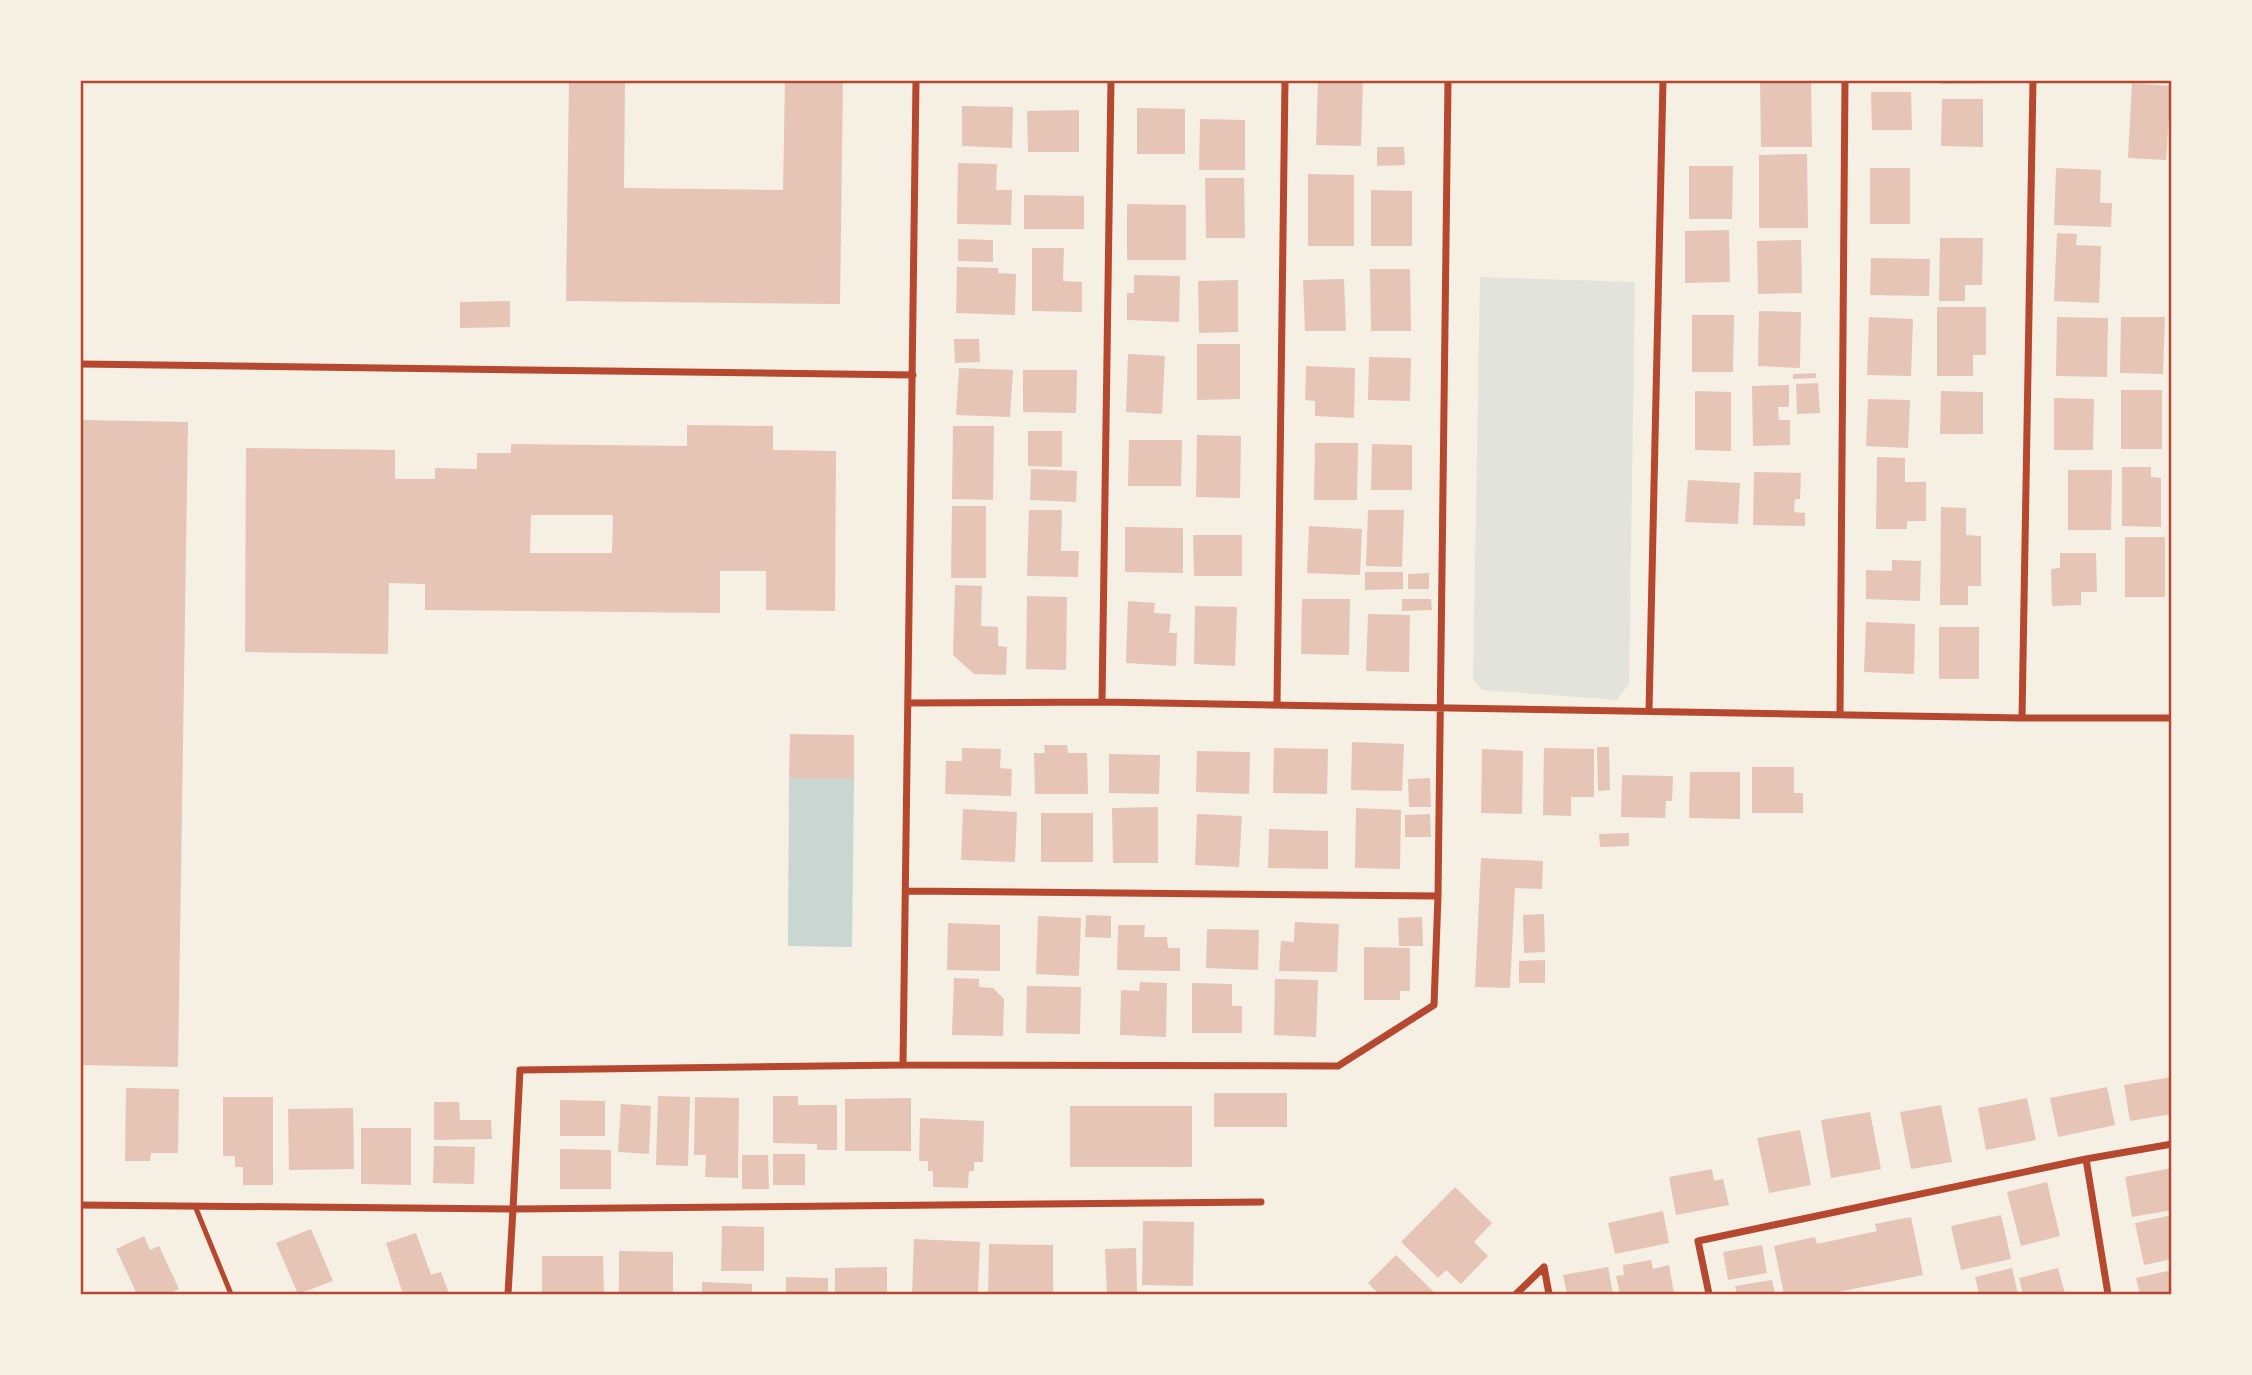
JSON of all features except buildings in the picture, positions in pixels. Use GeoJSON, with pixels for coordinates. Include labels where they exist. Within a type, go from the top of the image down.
{"type":"FeatureCollection","features":[{"type":"Feature","properties":{"kind":"street"},"geometry":{"type":"LineString","coordinates":[[904,1065],[916,80]]}},
{"type":"Feature","properties":{"kind":"street"},"geometry":{"type":"LineString","coordinates":[[1102,702],[1111,80]]}},
{"type":"Feature","properties":{"kind":"street"},"geometry":{"type":"LineString","coordinates":[[1276,705],[1285,80]]}},
{"type":"Feature","properties":{"kind":"street"},"geometry":{"type":"LineString","coordinates":[[508,1294],[520,1070],[904,1065],[1338,1066],[1434,1005],[1438,896],[1448,80]]}},
{"type":"Feature","properties":{"kind":"street"},"geometry":{"type":"LineString","coordinates":[[1649,711],[1663,80]]}},
{"type":"Feature","properties":{"kind":"street"},"geometry":{"type":"LineString","coordinates":[[1840,714],[1845,80]]}},
{"type":"Feature","properties":{"kind":"street"},"geometry":{"type":"LineString","coordinates":[[2022,718],[2033,80]]}},
{"type":"Feature","properties":{"kind":"street"},"geometry":{"type":"LineString","coordinates":[[80,364],[913,375]]}},
{"type":"Feature","properties":{"kind":"street"},"geometry":{"type":"LineString","coordinates":[[908,703],[1102,702],[2022,718],[2172,718]]}},
{"type":"Feature","properties":{"kind":"street"},"geometry":{"type":"LineString","coordinates":[[907,891],[1438,896]]}},
{"type":"Feature","properties":{"kind":"street"},"geometry":{"type":"LineString","coordinates":[[1709,1294],[1698,1241],[2086,1159],[2172,1144]]}},
{"type":"Feature","properties":{"kind":"street"},"geometry":{"type":"LineString","coordinates":[[2086,1159],[2108,1294]]}},
{"type":"Feature","properties":{"kind":"street"},"geometry":{"type":"LineString","coordinates":[[80,1205],[513,1209],[1261,1202]]}},
{"type":"Feature","properties":{"kind":"street"},"geometry":{"type":"LineString","coordinates":[[1516,1294],[1544,1267],[1549,1294]]}},
{"type":"Feature","properties":{"kind":"lane"},"geometry":{"type":"LineString","coordinates":[[195,1206],[230,1294]]}},
{"type":"Feature","properties":{"kind":"shaded area"},"geometry":{"type":"Polygon","coordinates":[[[1480,277],[1635,282],[1629,684],[1617,700],[1482,690],[1473,679],[1480,277]]]}},
{"type":"Feature","properties":{"kind":"shaded area"},"geometry":{"type":"Polygon","coordinates":[[[789,778],[854,778],[852,947],[788,946],[789,778]]]}}]}
